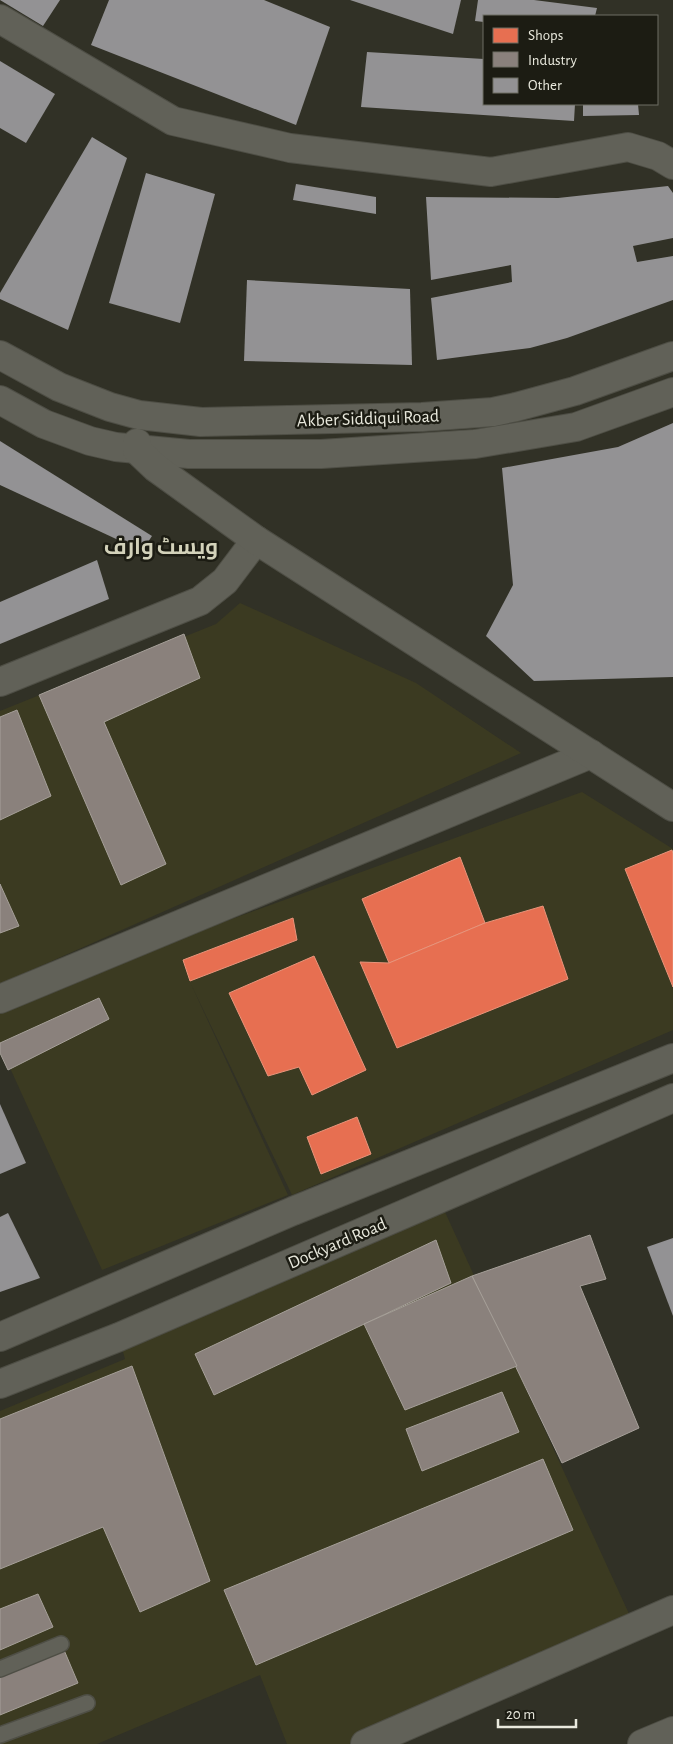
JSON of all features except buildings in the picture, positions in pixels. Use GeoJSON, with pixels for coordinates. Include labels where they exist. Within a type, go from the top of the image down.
{"type":"FeatureCollection","features":[{"type":"Feature","properties":{"kind":"street"},"geometry":{"type":"LineString","coordinates":[[0,19],[173,121],[290,148],[491,172],[628,147],[658,156],[673,165]]}},
{"type":"Feature","properties":{"kind":"street","name":"Akber Siddiqui Road"},"geometry":{"type":"LineString","coordinates":[[0,355],[59,387],[110,407],[139,415],[201,422],[422,417],[493,412],[575,390],[673,356]]}},
{"type":"Feature","properties":{"kind":"street"},"geometry":{"type":"LineString","coordinates":[[44,424],[59,387]]}},
{"type":"Feature","properties":{"kind":"street","name":"Akber Siddiqui Road"},"geometry":{"type":"LineString","coordinates":[[0,400],[44,424],[90,441],[137,450],[210,454],[321,454],[475,444],[576,427],[673,392]]}},
{"type":"Feature","properties":{"kind":"street"},"geometry":{"type":"LineString","coordinates":[[139,415],[137,450],[156,468],[256,540],[673,807]]}},
{"type":"Feature","properties":{"kind":"street"},"geometry":{"type":"LineString","coordinates":[[0,682],[200,601],[225,581],[256,540]]}},
{"type":"Feature","properties":{"kind":"street"},"geometry":{"type":"LineString","coordinates":[[0,999],[591,754]]}},
{"type":"Feature","properties":{"kind":"street"},"geometry":{"type":"LineString","coordinates":[[0,1336],[293,1211],[673,1058]]}},
{"type":"Feature","properties":{"kind":"street","name":"Dockyard Road"},"geometry":{"type":"LineString","coordinates":[[0,1384],[119,1337],[673,1098]]}},
{"type":"Feature","properties":{"kind":"street"},"geometry":{"type":"LineString","coordinates":[[365,1744],[673,1610]]}},
{"type":"Feature","properties":{"kind":"street"},"geometry":{"type":"LineString","coordinates":[[642,1744],[673,1731]]}},
{"type":"Feature","properties":{"kind":"lane"},"geometry":{"type":"LineString","coordinates":[[0,1669],[61,1644]]}},
{"type":"Feature","properties":{"kind":"lane"},"geometry":{"type":"LineString","coordinates":[[0,1735],[87,1703]]}},
{"type":"Feature","properties":{"kind":"shaded area"},"geometry":{"type":"Polygon","coordinates":[[[240,603],[416,683],[521,753],[0,984],[0,711],[216,624],[240,603]]]}},
{"type":"Feature","properties":{"kind":"shaded area"},"geometry":{"type":"Polygon","coordinates":[[[582,792],[673,849],[673,1030],[292,1195],[190,982],[288,1195],[102,1270],[0,1046],[0,1011],[171,941],[582,792]]]}},
{"type":"Feature","properties":{"kind":"shaded area"},"geometry":{"type":"Polygon","coordinates":[[[439,1199],[635,1627],[365,1744],[287,1744],[260,1675],[97,1744],[0,1744],[0,1411],[125,1359],[119,1337],[439,1199]]]}},
{"type":"Feature","properties":{"kind":"district","name":"ویسٹ وارف"},"geometry":{"type":"Point","coordinates":[161,546]}}]}
